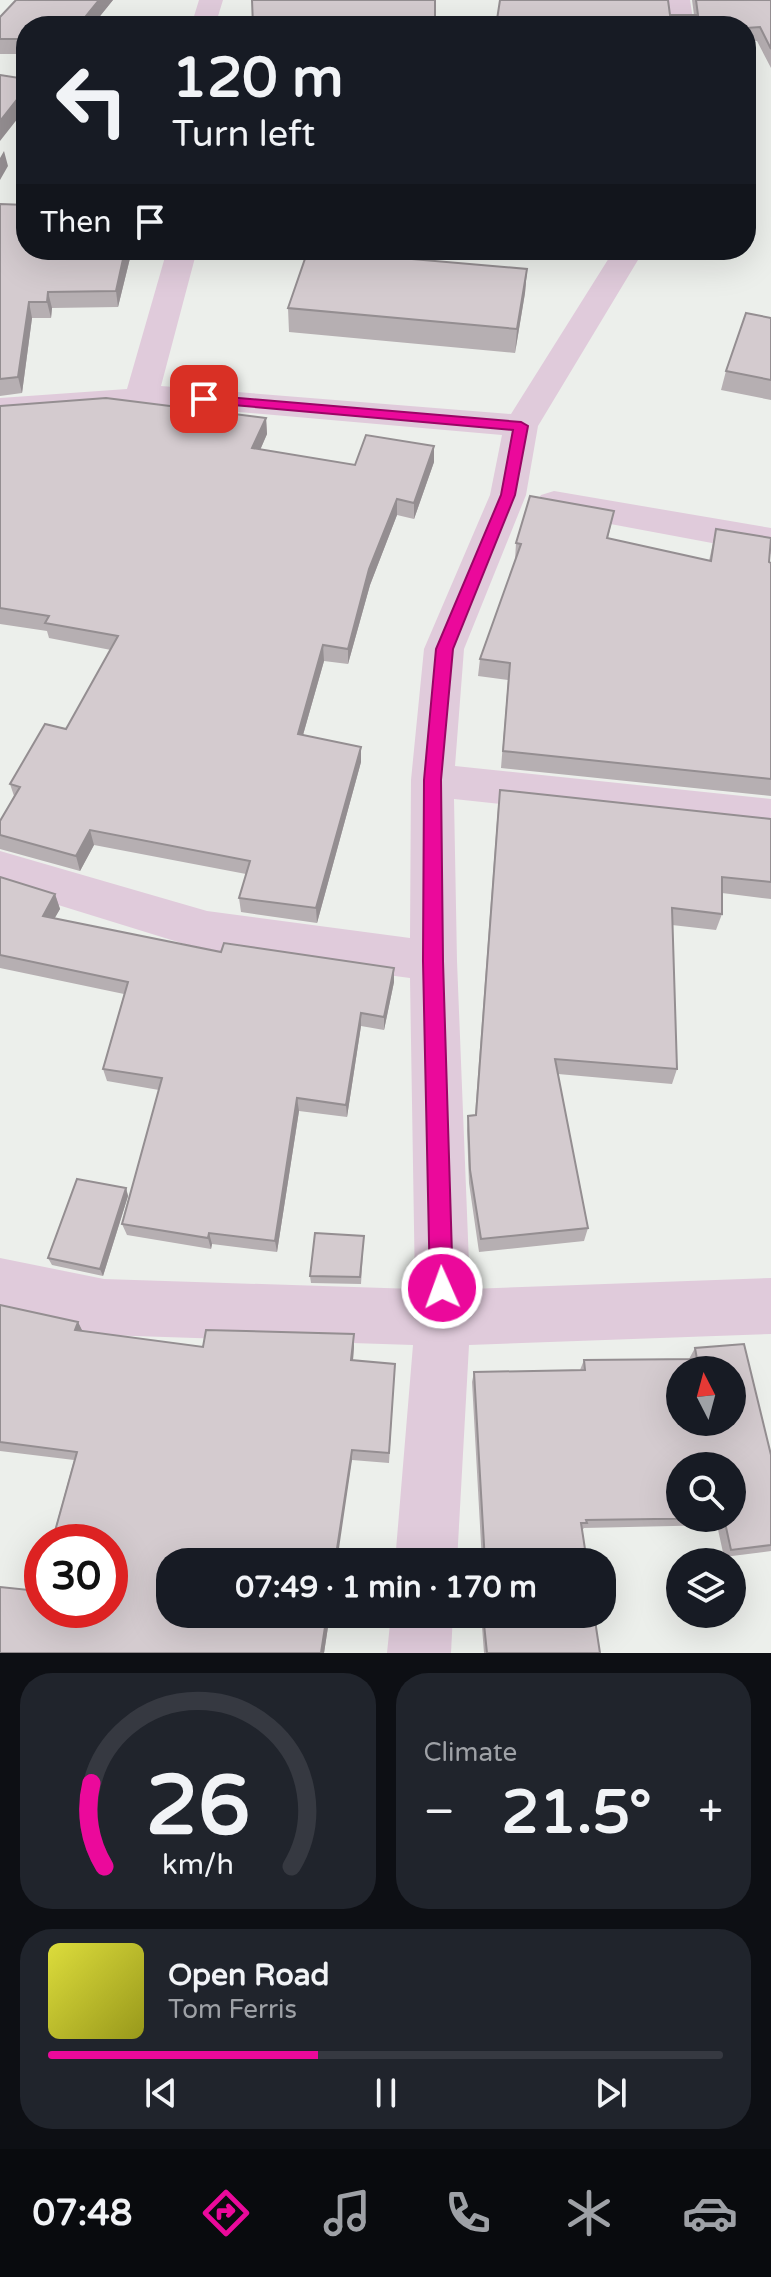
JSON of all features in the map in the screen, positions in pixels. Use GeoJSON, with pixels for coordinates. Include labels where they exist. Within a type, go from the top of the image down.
{"type":"FeatureCollection","features":[{"type":"Feature","properties":{"kind":"street"},"geometry":{"type":"LineString","coordinates":[[141,399],[179,260]]}},
{"type":"Feature","properties":{"kind":"street"},"geometry":{"type":"LineString","coordinates":[[427,1548],[443,1318],[433,961],[432,780],[444,649],[508,495],[521,426],[623,260]]}},
{"type":"Feature","properties":{"kind":"street"},"geometry":{"type":"LineString","coordinates":[[0,409],[172,396],[521,426]]}},
{"type":"Feature","properties":{"kind":"street"},"geometry":{"type":"LineString","coordinates":[[508,495],[771,541]]}},
{"type":"Feature","properties":{"kind":"street"},"geometry":{"type":"LineString","coordinates":[[432,780],[771,816]]}},
{"type":"Feature","properties":{"kind":"street"},"geometry":{"type":"LineString","coordinates":[[0,869],[207,931],[433,961]]}},
{"type":"Feature","properties":{"kind":"street"},"geometry":{"type":"LineString","coordinates":[[0,1285],[104,1307],[443,1318],[771,1306]]}},
{"type":"Feature","properties":{"kind":"street"},"geometry":{"type":"LineString","coordinates":[[419,1653],[421,1628]]}},
{"type":"Feature","properties":{"kind":"building"},"geometry":{"type":"Polygon","coordinates":[[[16,0],[99,0],[86,16],[16,16],[16,39],[0,39],[0,17],[16,0]]]}},
{"type":"Feature","properties":{"kind":"building"},"geometry":{"type":"Polygon","coordinates":[[[252,0],[435,0],[435,16],[253,16],[252,0]]]}},
{"type":"Feature","properties":{"kind":"building"},"geometry":{"type":"Polygon","coordinates":[[[500,0],[668,0],[670,15],[698,15],[696,0],[771,0],[771,49],[760,27],[756,27],[756,16],[498,16],[500,0]]]}},
{"type":"Feature","properties":{"kind":"building"},"geometry":{"type":"Polygon","coordinates":[[[0,75],[16,77],[16,101],[0,121],[0,75]]]}},
{"type":"Feature","properties":{"kind":"building"},"geometry":{"type":"Polygon","coordinates":[[[0,204],[16,205],[16,260],[123,260],[116,291],[48,292],[47,302],[29,302],[18,377],[0,379],[0,204]]]}},
{"type":"Feature","properties":{"kind":"building"},"geometry":{"type":"Polygon","coordinates":[[[305,260],[423,260],[527,269],[517,329],[288,308],[305,260]]]}},
{"type":"Feature","properties":{"kind":"building"},"geometry":{"type":"Polygon","coordinates":[[[746,313],[771,318],[771,380],[726,371],[746,313]]]}},
{"type":"Feature","properties":{"kind":"building"},"geometry":{"type":"Polygon","coordinates":[[[106,398],[266,418],[252,448],[355,465],[366,435],[434,446],[414,503],[397,499],[369,569],[348,649],[323,645],[298,734],[361,747],[316,908],[239,898],[250,861],[90,830],[76,856],[0,835],[0,821],[20,787],[10,784],[45,724],[66,729],[118,636],[45,623],[49,616],[0,608],[0,406],[106,398]]]}},
{"type":"Feature","properties":{"kind":"building"},"geometry":{"type":"Polygon","coordinates":[[[530,496],[614,511],[607,538],[711,561],[716,529],[771,538],[771,779],[503,751],[510,663],[480,659],[521,544],[516,543],[530,496]]]}},
{"type":"Feature","properties":{"kind":"building"},"geometry":{"type":"Polygon","coordinates":[[[500,790],[771,819],[771,882],[722,877],[722,914],[672,908],[677,1069],[555,1059],[588,1228],[481,1239],[470,1170],[468,1116],[476,1115],[500,790]]]}},
{"type":"Feature","properties":{"kind":"building"},"geometry":{"type":"Polygon","coordinates":[[[0,877],[55,894],[43,916],[221,952],[224,943],[394,968],[384,1017],[361,1013],[346,1105],[297,1098],[275,1241],[209,1233],[208,1238],[122,1224],[162,1078],[103,1069],[128,982],[0,955],[0,877]]]}},
{"type":"Feature","properties":{"kind":"building"},"geometry":{"type":"Polygon","coordinates":[[[77,1179],[126,1188],[100,1269],[48,1258],[77,1179]]]}},
{"type":"Feature","properties":{"kind":"building"},"geometry":{"type":"Polygon","coordinates":[[[315,1233],[364,1236],[360,1277],[310,1276],[315,1233]]]}},
{"type":"Feature","properties":{"kind":"building"},"geometry":{"type":"Polygon","coordinates":[[[0,1305],[78,1322],[75,1330],[203,1347],[206,1330],[354,1334],[351,1360],[395,1364],[389,1453],[352,1450],[337,1548],[156,1548],[156,1628],[325,1628],[321,1653],[0,1653],[0,1587],[24,1590],[24,1628],[128,1628],[128,1524],[57,1524],[77,1452],[0,1442],[0,1305]]]}},
{"type":"Feature","properties":{"kind":"building"},"geometry":{"type":"Polygon","coordinates":[[[744,1344],[771,1455],[771,1545],[731,1548],[727,1532],[746,1532],[746,1452],[666,1452],[666,1519],[586,1520],[587,1523],[581,1523],[585,1548],[484,1548],[474,1372],[585,1370],[584,1360],[666,1359],[666,1436],[746,1436],[746,1356],[696,1356],[695,1348],[744,1344]]]}},
{"type":"Feature","properties":{"kind":"building"},"geometry":{"type":"Polygon","coordinates":[[[484,1628],[596,1628],[600,1653],[487,1653],[484,1628]]]}},
{"type":"Feature","properties":{"kind":"route"},"geometry":{"type":"LineString","coordinates":[[204,399],[521,426],[508,495],[444,649],[432,780],[433,961],[442,1288]]}}]}
